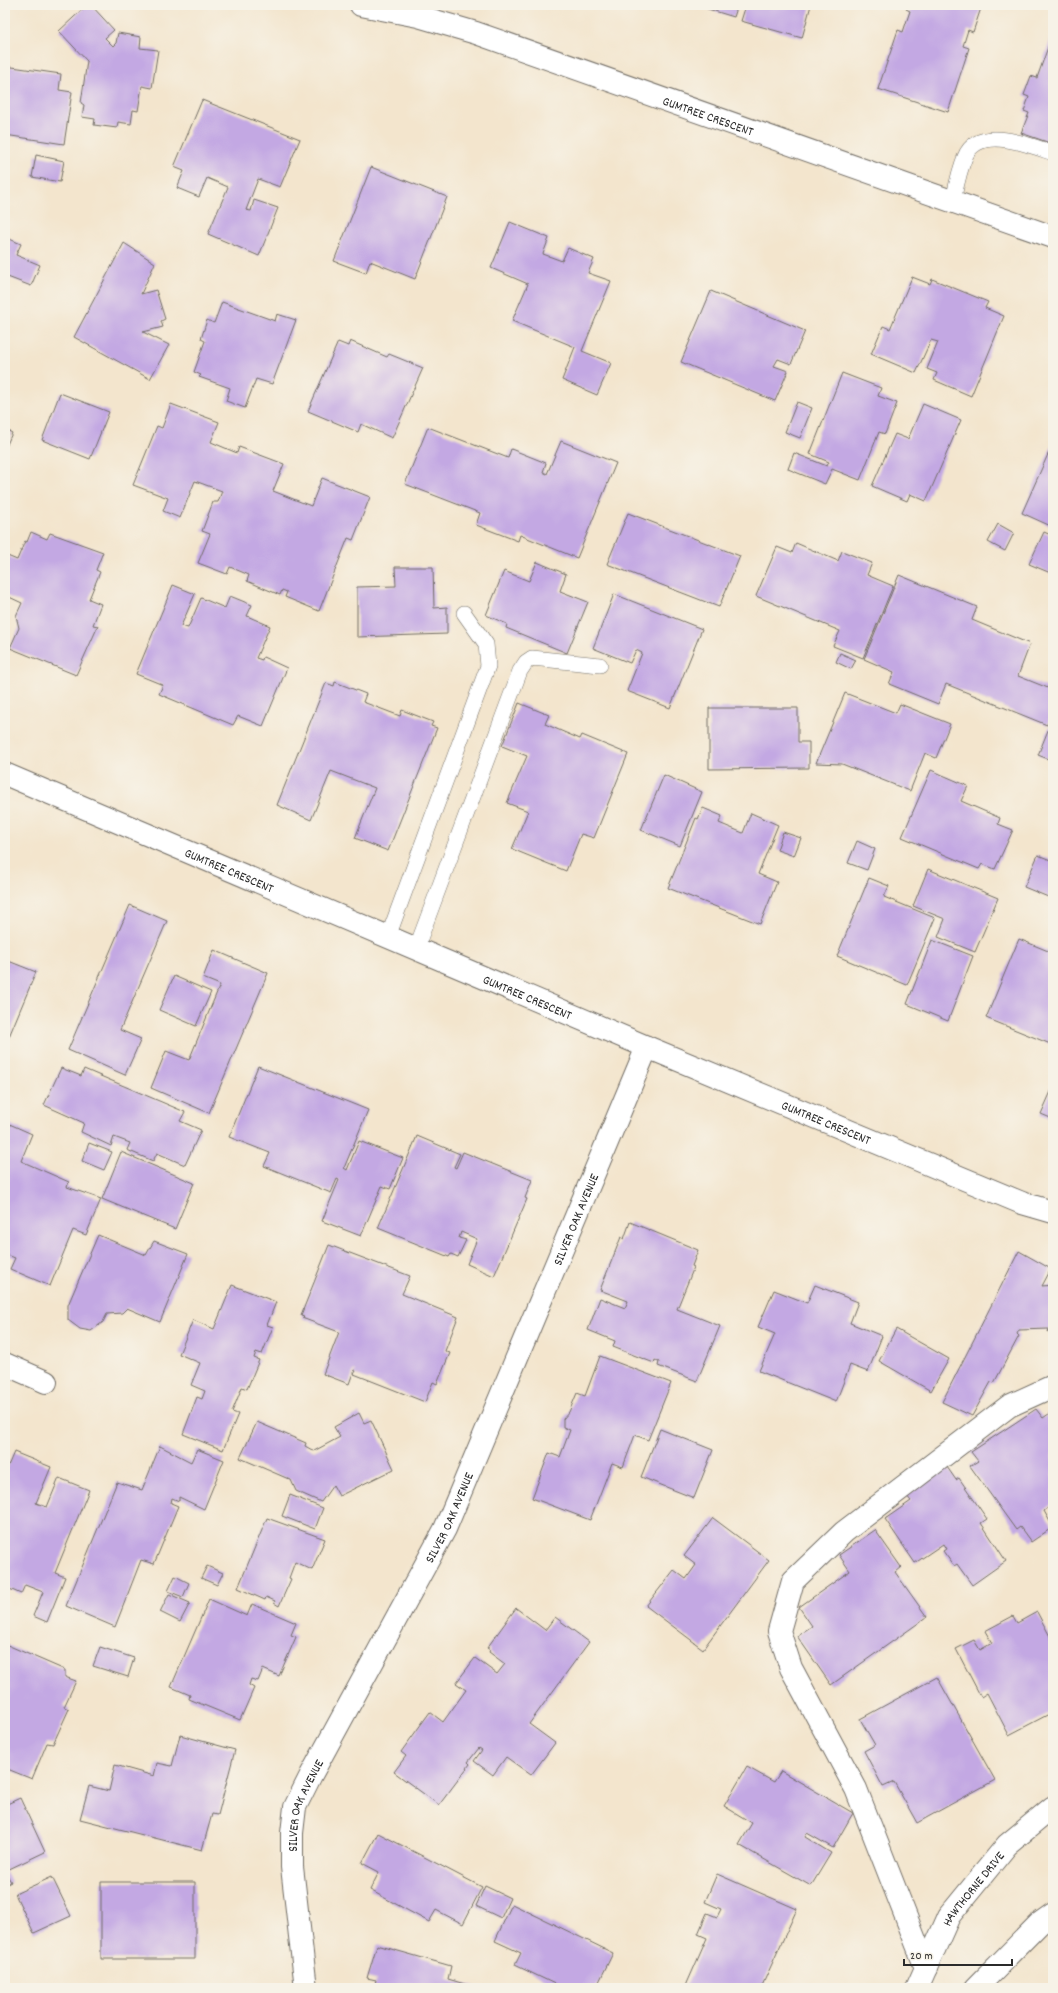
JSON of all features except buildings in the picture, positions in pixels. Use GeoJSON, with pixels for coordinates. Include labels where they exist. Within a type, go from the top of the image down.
{"type":"FeatureCollection","features":[{"type":"Feature","properties":{"kind":"street","name":"GUMTREE CRESCENT"},"geometry":{"type":"LineString","coordinates":[[361,5],[418,16],[476,33],[1053,237]]}},
{"type":"Feature","properties":{"kind":"street","name":"GUMTREE CRESCENT"},"geometry":{"type":"LineString","coordinates":[[5,774],[647,1047],[1022,1203],[1053,1212]]}},
{"type":"Feature","properties":{"kind":"street","name":"SILVER OAK AVENUE"},"geometry":{"type":"LineString","coordinates":[[306,1988],[292,1867],[292,1833],[296,1807],[310,1775],[445,1529],[647,1047]]}},
{"type":"Feature","properties":{"kind":"street"},"geometry":{"type":"LineString","coordinates":[[5,1364],[46,1382]]}},
{"type":"Feature","properties":{"kind":"street"},"geometry":{"type":"LineString","coordinates":[[926,1968],[856,1790],[791,1668],[779,1631],[793,1581],[844,1532],[1009,1406],[1053,1386]]}},
{"type":"Feature","properties":{"kind":"street","name":"HAWTHORNE DRIVE"},"geometry":{"type":"LineString","coordinates":[[917,1988],[949,1916],[1006,1845],[1053,1808]]}},
{"type":"Feature","properties":{"kind":"street"},"geometry":{"type":"LineString","coordinates":[[976,1988],[1039,1924],[1053,1914]]}},
{"type":"Feature","properties":{"kind":"lane"},"geometry":{"type":"LineString","coordinates":[[952,201],[965,156],[975,143],[991,138],[1016,141],[1053,153]]}},
{"type":"Feature","properties":{"kind":"lane"},"geometry":{"type":"LineString","coordinates":[[388,937],[488,666],[486,644],[464,613]]}},
{"type":"Feature","properties":{"kind":"lane"},"geometry":{"type":"LineString","coordinates":[[416,949],[518,678],[526,662],[532,658],[600,665]]}}]}
